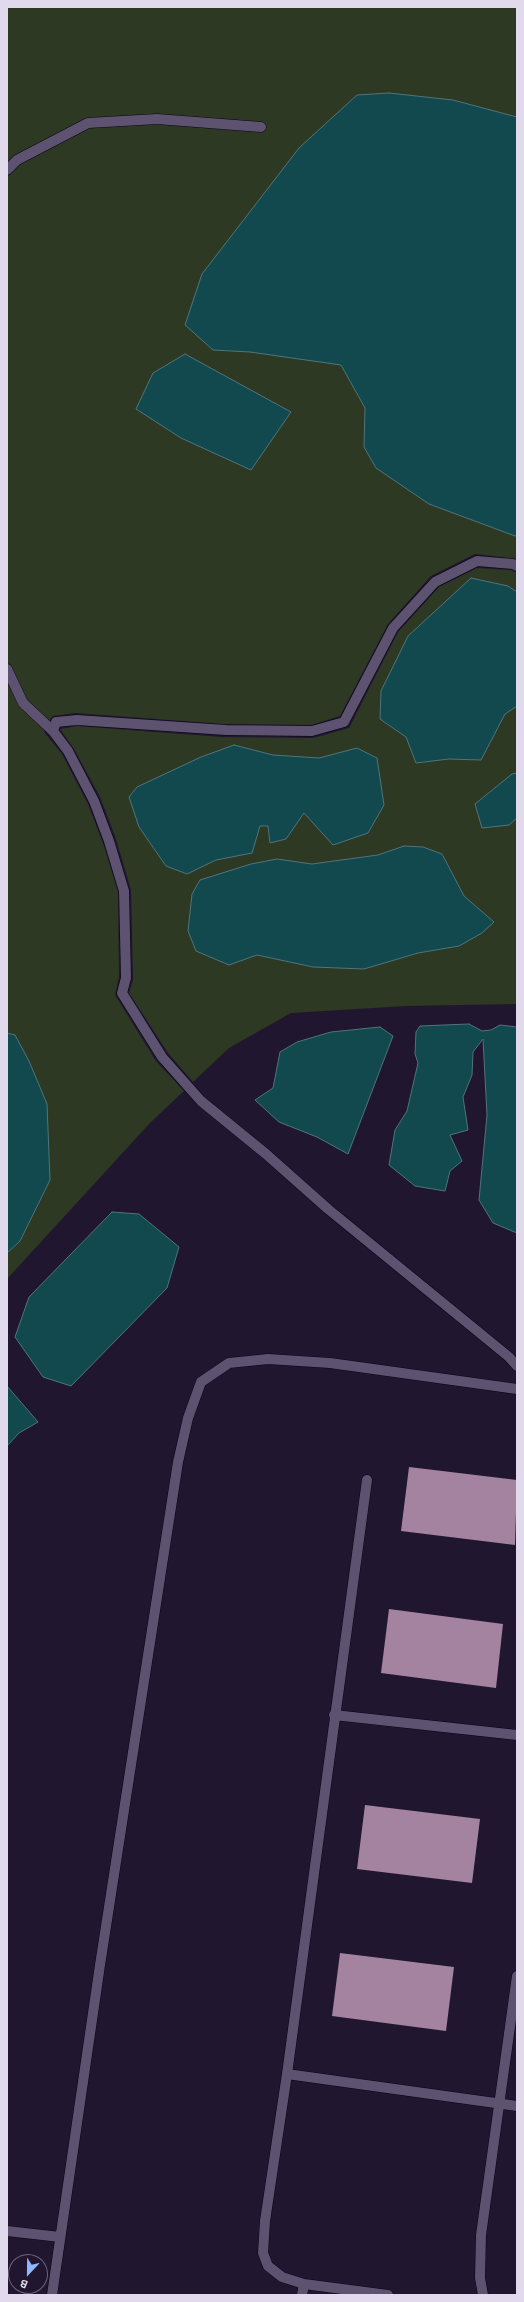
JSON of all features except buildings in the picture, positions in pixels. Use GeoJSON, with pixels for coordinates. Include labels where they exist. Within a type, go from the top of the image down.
{"type":"FeatureCollection","features":[{"type":"Feature","properties":{"kind":"street"},"geometry":{"type":"LineString","coordinates":[[7,170],[17,160],[88,123],[157,119],[261,128]]}},
{"type":"Feature","properties":{"kind":"street"},"geometry":{"type":"LineString","coordinates":[[53,731],[56,722],[77,720],[226,730],[312,731],[344,722],[393,628],[435,582],[477,561],[513,564],[517,566]]}},
{"type":"Feature","properties":{"kind":"street"},"geometry":{"type":"LineString","coordinates":[[7,669],[23,703],[53,731],[68,751],[94,801],[109,841],[124,891],[126,978],[122,993],[162,1057],[201,1101],[266,1154],[328,1209],[509,1357],[517,1366]]}},
{"type":"Feature","properties":{"kind":"street"},"geometry":{"type":"LineString","coordinates":[[52,2295],[178,1462],[188,1418],[201,1382],[229,1363],[268,1359],[330,1363],[517,1389]]}},
{"type":"Feature","properties":{"kind":"street"},"geometry":{"type":"LineString","coordinates":[[367,1480],[334,1715],[287,2074],[265,2221],[263,2252],[268,2266],[282,2277],[304,2284],[388,2295]]}},
{"type":"Feature","properties":{"kind":"street"},"geometry":{"type":"LineString","coordinates":[[334,1715],[517,1735]]}},
{"type":"Feature","properties":{"kind":"street"},"geometry":{"type":"LineString","coordinates":[[483,2295],[480,2278],[481,2235],[517,1976]]}},
{"type":"Feature","properties":{"kind":"street"},"geometry":{"type":"LineString","coordinates":[[287,2074],[517,2106]]}},
{"type":"Feature","properties":{"kind":"street"},"geometry":{"type":"LineString","coordinates":[[7,2231],[60,2237]]}},
{"type":"Feature","properties":{"kind":"street"},"geometry":{"type":"LineString","coordinates":[[302,2295],[304,2284]]}},
{"type":"Feature","properties":{"kind":"shaded area"},"geometry":{"type":"Polygon","coordinates":[[[7,7],[517,7],[517,559],[475,554],[431,576],[388,624],[340,716],[311,725],[223,724],[75,713],[53,716],[50,719],[44,732],[62,754],[88,804],[104,846],[118,892],[119,977],[115,995],[156,1061],[184,1091],[150,1123],[7,1279],[7,7]]]}},
{"type":"Feature","properties":{"kind":"shaded area"},"geometry":{"type":"Polygon","coordinates":[[[389,93],[453,100],[517,117],[517,535],[515,536],[429,504],[376,468],[364,447],[365,408],[341,365],[250,352],[213,350],[185,325],[202,274],[299,148],[357,95],[389,93]]]}},
{"type":"Feature","properties":{"kind":"shaded area"},"geometry":{"type":"Polygon","coordinates":[[[185,354],[291,412],[251,470],[181,438],[136,409],[153,373],[185,354]]]}},
{"type":"Feature","properties":{"kind":"shaded area"},"geometry":{"type":"Polygon","coordinates":[[[477,568],[511,570],[517,573],[517,1004],[406,1006],[291,1013],[229,1048],[193,1082],[168,1053],[129,993],[133,980],[131,890],[115,836],[100,797],[74,749],[60,729],[77,726],[222,737],[313,738],[349,728],[398,632],[439,587],[477,568]]]}},
{"type":"Feature","properties":{"kind":"shaded area"},"geometry":{"type":"Polygon","coordinates":[[[471,578],[508,586],[517,592],[517,706],[505,714],[481,760],[449,759],[416,763],[406,737],[380,719],[381,691],[408,636],[471,578]]]}},
{"type":"Feature","properties":{"kind":"shaded area"},"geometry":{"type":"Polygon","coordinates":[[[234,745],[273,755],[319,758],[357,748],[377,758],[384,805],[368,833],[333,845],[304,813],[286,839],[270,843],[268,826],[260,826],[252,853],[216,860],[187,874],[166,866],[139,827],[129,797],[137,787],[201,757],[234,745]]]}},
{"type":"Feature","properties":{"kind":"shaded area"},"geometry":{"type":"Polygon","coordinates":[[[517,773],[517,818],[509,825],[482,828],[475,804],[512,774],[517,773]]]}},
{"type":"Feature","properties":{"kind":"shaded area"},"geometry":{"type":"Polygon","coordinates":[[[404,846],[423,847],[442,854],[464,896],[494,922],[482,933],[459,946],[418,953],[364,969],[313,967],[257,955],[229,965],[196,951],[188,931],[192,894],[200,880],[251,864],[277,859],[312,864],[378,855],[404,846]]]}},
{"type":"Feature","properties":{"kind":"shaded area"},"geometry":{"type":"Polygon","coordinates":[[[469,1024],[482,1031],[491,1030],[500,1025],[517,1027],[517,1233],[493,1223],[479,1200],[487,1115],[483,1039],[473,1052],[472,1075],[463,1097],[468,1130],[450,1135],[462,1161],[450,1171],[445,1191],[415,1186],[389,1165],[395,1130],[407,1111],[418,1063],[415,1054],[416,1032],[420,1026],[469,1024]]]}},
{"type":"Feature","properties":{"kind":"shaded area"},"geometry":{"type":"Polygon","coordinates":[[[380,1027],[393,1036],[348,1154],[317,1137],[279,1122],[255,1100],[273,1088],[280,1052],[297,1042],[331,1032],[380,1027]]]}},
{"type":"Feature","properties":{"kind":"shaded area"},"geometry":{"type":"Polygon","coordinates":[[[7,1033],[15,1035],[29,1061],[47,1104],[50,1180],[20,1241],[7,1253],[7,1033]]]}},
{"type":"Feature","properties":{"kind":"shaded area"},"geometry":{"type":"Polygon","coordinates":[[[112,1212],[139,1214],[179,1247],[167,1288],[71,1386],[43,1377],[15,1337],[29,1297],[112,1212]]]}},
{"type":"Feature","properties":{"kind":"shaded area"},"geometry":{"type":"Polygon","coordinates":[[[7,1386],[38,1422],[19,1433],[7,1446],[7,1386]]]}}]}
